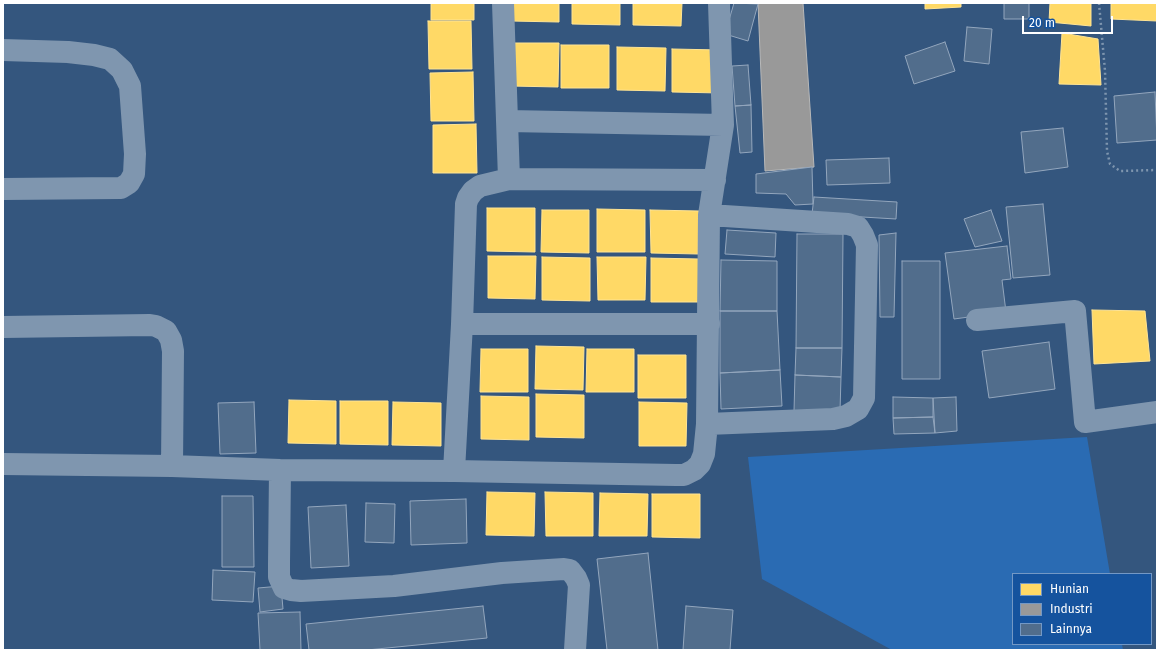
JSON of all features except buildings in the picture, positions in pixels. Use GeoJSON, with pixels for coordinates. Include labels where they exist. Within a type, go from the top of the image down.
{"type":"FeatureCollection","features":[{"type":"Feature","properties":{"kind":"street"},"geometry":{"type":"LineString","coordinates":[[503,3],[509,179]]}},
{"type":"Feature","properties":{"kind":"street"},"geometry":{"type":"LineString","coordinates":[[3,464],[172,466],[280,470],[684,475],[694,470],[700,464],[704,454],[708,424],[709,215],[723,125],[719,3]]}},
{"type":"Feature","properties":{"kind":"street"},"geometry":{"type":"LineString","coordinates":[[3,50],[68,52],[94,55],[110,59],[122,70],[130,86],[136,154],[134,174],[129,183],[121,188],[3,189]]}},
{"type":"Feature","properties":{"kind":"street"},"geometry":{"type":"LineString","coordinates":[[508,121],[723,125]]}},
{"type":"Feature","properties":{"kind":"street"},"geometry":{"type":"LineString","coordinates":[[454,471],[462,324],[466,204],[473,190],[480,186],[509,179],[715,180]]}},
{"type":"Feature","properties":{"kind":"street"},"geometry":{"type":"LineString","coordinates":[[708,424],[833,419],[846,416],[858,409],[864,398],[867,245],[864,235],[858,228],[848,224],[709,215]]}},
{"type":"Feature","properties":{"kind":"street"},"geometry":{"type":"LineString","coordinates":[[977,320],[1075,311],[1085,422],[1157,412]]}},
{"type":"Feature","properties":{"kind":"street"},"geometry":{"type":"LineString","coordinates":[[462,324],[709,324]]}},
{"type":"Feature","properties":{"kind":"street"},"geometry":{"type":"LineString","coordinates":[[3,328],[150,325],[166,331],[171,340],[173,351],[172,466]]}},
{"type":"Feature","properties":{"kind":"street"},"geometry":{"type":"LineString","coordinates":[[280,470],[279,577],[284,588],[301,591],[394,586],[502,573],[564,569],[570,570],[579,585],[575,650]]}},
{"type":"Feature","properties":{"kind":"path"},"geometry":{"type":"LineString","coordinates":[[1099,3],[1105,71],[1107,151],[1110,164],[1120,171],[1157,170]]}},
{"type":"Feature","properties":{"kind":"shaded area"},"geometry":{"type":"Polygon","coordinates":[[[1087,437],[1110,573],[1012,573],[1012,645],[1122,645],[1123,650],[892,650],[762,579],[748,457],[1087,437]]]}}]}
